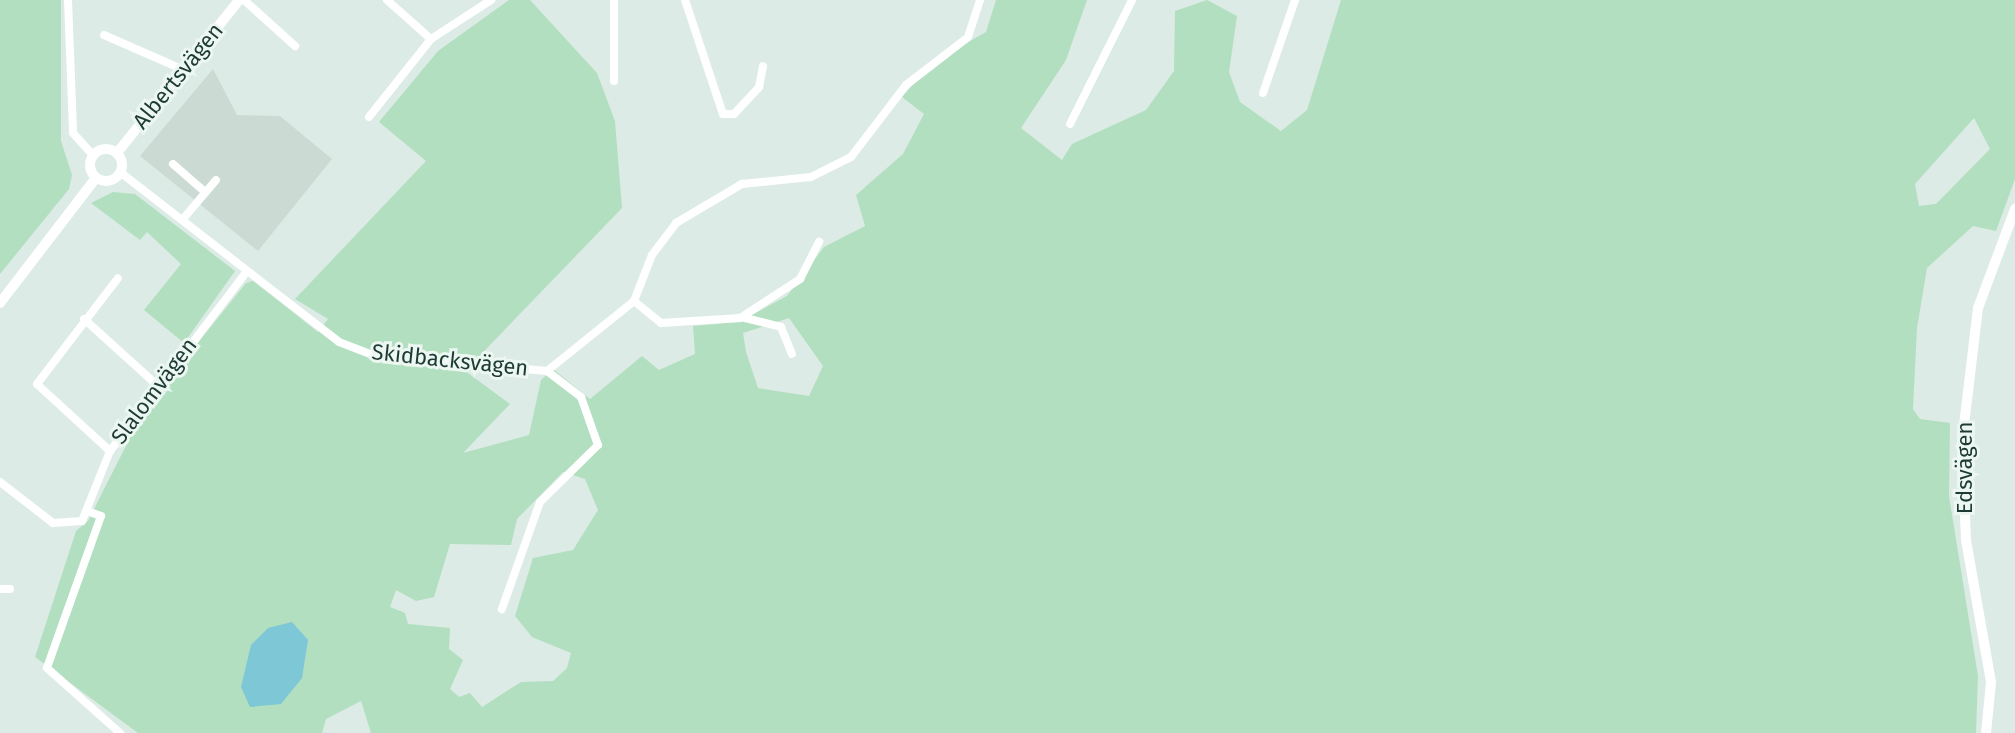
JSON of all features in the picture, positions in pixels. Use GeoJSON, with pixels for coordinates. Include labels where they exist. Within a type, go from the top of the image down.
{"type":"FeatureCollection","features":[{"type":"Feature","properties":{"kind":"street"},"geometry":{"type":"LineString","coordinates":[[0,303],[96,178],[93,155],[73,133],[68,0]]}},
{"type":"Feature","properties":{"kind":"street","name":"Albertsvägen"},"geometry":{"type":"LineString","coordinates":[[117,153],[242,0],[295,46]]}},
{"type":"Feature","properties":{"kind":"street"},"geometry":{"type":"LineString","coordinates":[[387,0],[431,39]]}},
{"type":"Feature","properties":{"kind":"street"},"geometry":{"type":"LineString","coordinates":[[369,117],[431,39],[491,0]]}},
{"type":"Feature","properties":{"kind":"street"},"geometry":{"type":"LineString","coordinates":[[614,0],[614,81]]}},
{"type":"Feature","properties":{"kind":"street"},"geometry":{"type":"LineString","coordinates":[[685,0],[723,114],[734,114],[759,87],[763,66]]}},
{"type":"Feature","properties":{"kind":"street"},"geometry":{"type":"LineString","coordinates":[[547,371],[634,301],[652,255],[676,223],[742,184],[811,177],[851,157],[906,85],[968,37],[980,0]]}},
{"type":"Feature","properties":{"kind":"street"},"geometry":{"type":"LineString","coordinates":[[1070,124],[1132,0]]}},
{"type":"Feature","properties":{"kind":"street"},"geometry":{"type":"LineString","coordinates":[[1263,93],[1295,0]]}},
{"type":"Feature","properties":{"kind":"street"},"geometry":{"type":"LineString","coordinates":[[104,35],[184,70]]}},
{"type":"Feature","properties":{"kind":"street"},"geometry":{"type":"LineString","coordinates":[[93,155],[117,153],[120,172],[108,181],[96,178]]}},
{"type":"Feature","properties":{"kind":"street"},"geometry":{"type":"LineString","coordinates":[[173,164],[205,192]]}},
{"type":"Feature","properties":{"kind":"street","name":"Skidbacksvägen"},"geometry":{"type":"LineString","coordinates":[[120,172],[339,342],[375,356],[547,371],[581,397],[598,445],[540,502],[502,609]]}},
{"type":"Feature","properties":{"kind":"street"},"geometry":{"type":"LineString","coordinates":[[183,219],[216,180]]}},
{"type":"Feature","properties":{"kind":"street","name":"Edsvägen"},"geometry":{"type":"LineString","coordinates":[[1986,733],[1991,682],[1966,540],[1962,442],[1978,308],[2015,209]]}},
{"type":"Feature","properties":{"kind":"street"},"geometry":{"type":"LineString","coordinates":[[740,318],[800,279],[819,242]]}},
{"type":"Feature","properties":{"kind":"street","name":"Slalomvägen"},"geometry":{"type":"LineString","coordinates":[[87,511],[110,451],[157,385],[247,271]]}},
{"type":"Feature","properties":{"kind":"street"},"geometry":{"type":"LineString","coordinates":[[110,451],[37,384],[118,278]]}},
{"type":"Feature","properties":{"kind":"street"},"geometry":{"type":"LineString","coordinates":[[634,301],[661,323],[740,318],[781,327],[792,354]]}},
{"type":"Feature","properties":{"kind":"street"},"geometry":{"type":"LineString","coordinates":[[84,319],[157,385]]}},
{"type":"Feature","properties":{"kind":"street"},"geometry":{"type":"LineString","coordinates":[[0,482],[53,523],[71,527],[87,511],[101,516],[47,668],[120,733]]}},
{"type":"Feature","properties":{"kind":"shaded area"},"geometry":{"type":"Polygon","coordinates":[[[213,69],[237,115],[280,116],[332,159],[258,251],[140,156],[213,69]]]}},
{"type":"Feature","properties":{"kind":"green space"},"geometry":{"type":"Polygon","coordinates":[[[0,0],[61,0],[61,141],[72,175],[69,189],[0,274],[0,0]]]}},
{"type":"Feature","properties":{"kind":"green space"},"geometry":{"type":"Polygon","coordinates":[[[509,0],[530,0],[597,73],[615,121],[622,208],[465,371],[510,404],[463,453],[529,435],[541,380],[553,369],[590,399],[642,356],[659,370],[695,354],[693,326],[739,322],[787,296],[824,247],[865,226],[856,195],[903,154],[924,114],[902,97],[933,62],[986,32],[996,0],[1087,0],[1066,60],[1021,128],[1062,160],[1072,144],[1146,110],[1174,71],[1175,11],[1207,0],[1237,16],[1229,72],[1240,102],[1281,131],[1307,110],[1341,0],[2015,0],[2015,179],[1996,231],[1973,226],[1927,268],[1917,328],[1913,409],[1920,419],[1950,423],[1949,496],[1978,676],[1976,733],[371,733],[361,701],[326,719],[322,733],[138,733],[35,657],[76,531],[88,521],[144,410],[246,283],[253,281],[318,332],[328,319],[295,299],[426,161],[379,122],[438,51],[509,0]],[[1974,118],[1915,184],[1919,206],[1936,204],[1990,149],[1974,118]],[[789,318],[743,333],[758,388],[809,396],[823,366],[789,318]],[[563,472],[517,519],[511,545],[450,544],[434,597],[416,601],[396,590],[390,607],[405,613],[408,624],[450,628],[449,649],[463,660],[450,689],[459,697],[470,693],[482,707],[521,682],[553,681],[567,668],[571,653],[532,637],[515,616],[533,558],[573,550],[598,510],[585,479],[563,472]]]}},
{"type":"Feature","properties":{"kind":"green space"},"geometry":{"type":"Polygon","coordinates":[[[113,192],[135,194],[235,271],[184,343],[144,310],[181,264],[147,232],[140,240],[91,203],[113,192]]]}},
{"type":"Feature","properties":{"kind":"water"},"geometry":{"type":"Polygon","coordinates":[[[292,622],[308,640],[302,678],[281,704],[250,707],[241,687],[251,645],[268,628],[292,622]]]}}]}
